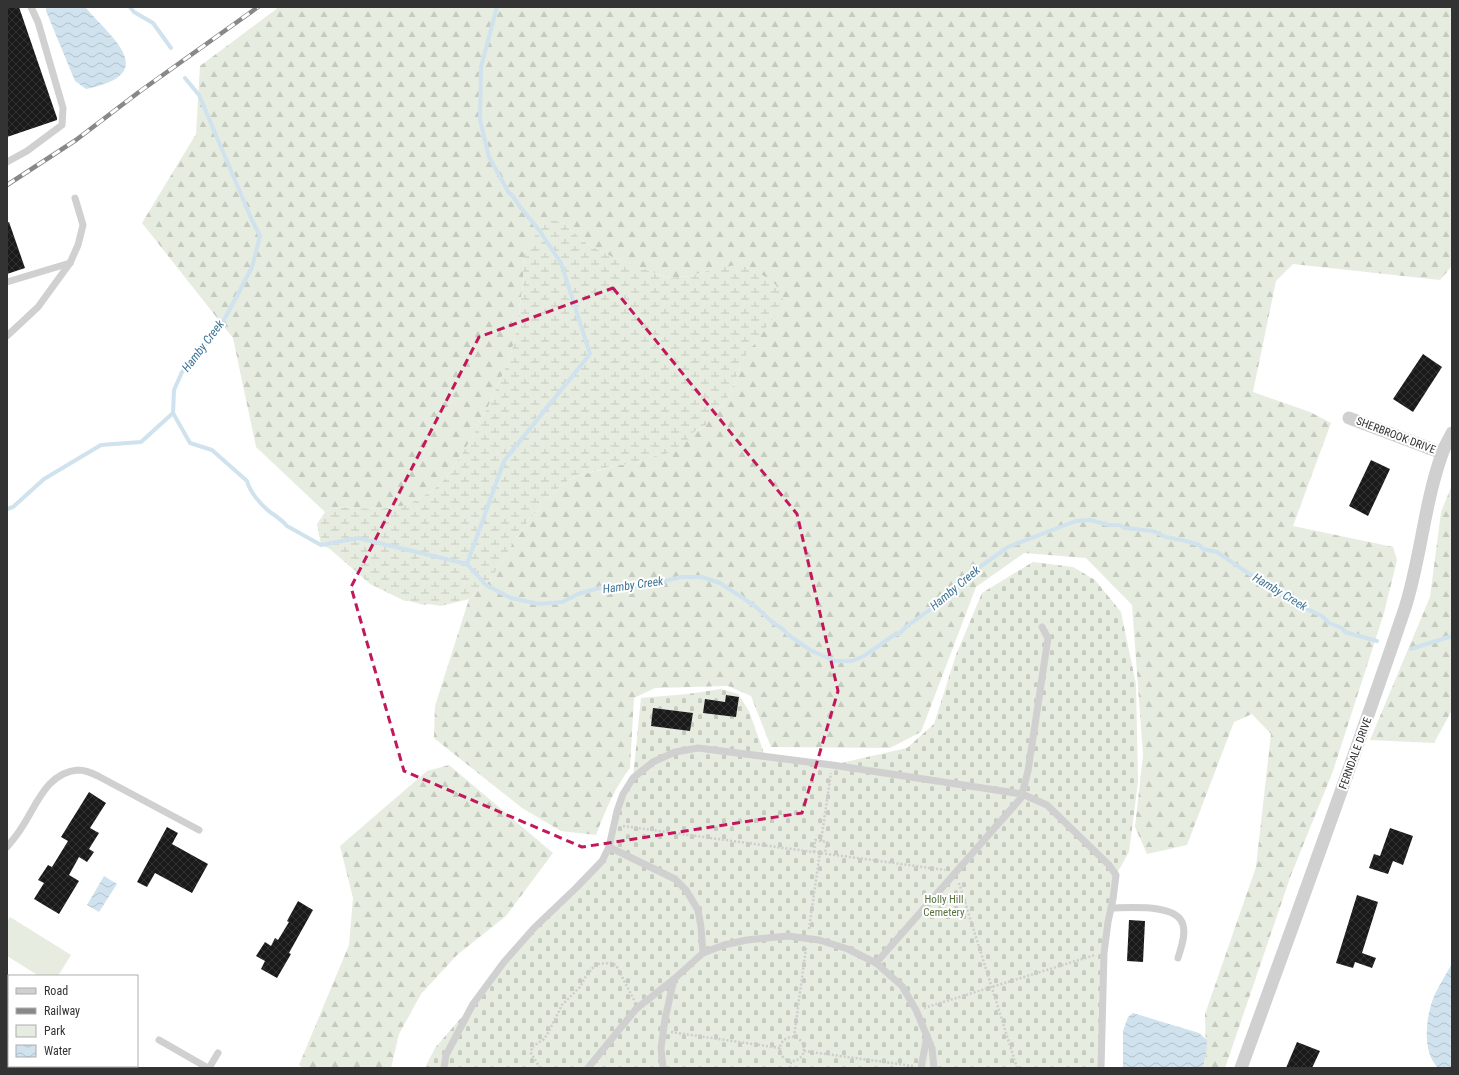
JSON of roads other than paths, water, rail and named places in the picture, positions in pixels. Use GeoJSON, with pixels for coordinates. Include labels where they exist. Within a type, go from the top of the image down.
{"type":"FeatureCollection","features":[{"type":"Feature","properties":{"kind":"street","name":"SHERBROOK DRIVE"},"geometry":{"type":"LineString","coordinates":[[1349,418],[1442,453]]}},
{"type":"Feature","properties":{"kind":"street","name":"FERNDALE DRIVE"},"geometry":{"type":"LineString","coordinates":[[1241,1068],[1367,720],[1405,606],[1413,580],[1431,490],[1442,453],[1452,433]]}},
{"type":"Feature","properties":{"kind":"lane"},"geometry":{"type":"LineString","coordinates":[[7,162],[27,151],[62,125],[63,108],[38,22],[32,7]]}},
{"type":"Feature","properties":{"kind":"lane"},"geometry":{"type":"LineString","coordinates":[[7,336],[38,306],[70,263],[78,245],[83,225],[75,198]]}},
{"type":"Feature","properties":{"kind":"lane"},"geometry":{"type":"LineString","coordinates":[[7,282],[70,263]]}},
{"type":"Feature","properties":{"kind":"lane"},"geometry":{"type":"LineString","coordinates":[[876,963],[1021,798],[1028,771],[1048,638],[1042,627]]}},
{"type":"Feature","properties":{"kind":"lane"},"geometry":{"type":"LineString","coordinates":[[444,1068],[446,1055],[473,1004],[504,962],[534,928],[602,861],[609,847],[613,824],[623,794],[633,778],[653,762],[675,752],[698,748],[832,765],[1022,794],[1047,805],[1110,865],[1116,875],[1104,952],[1101,1068]]}},
{"type":"Feature","properties":{"kind":"lane"},"geometry":{"type":"LineString","coordinates":[[7,847],[22,828],[45,788],[55,779],[66,773],[78,770],[86,771],[98,776],[199,830]]}},
{"type":"Feature","properties":{"kind":"lane"},"geometry":{"type":"LineString","coordinates":[[609,847],[676,879],[686,890],[698,910],[703,953]]}},
{"type":"Feature","properties":{"kind":"lane"},"geometry":{"type":"LineString","coordinates":[[1111,908],[1157,909],[1170,911],[1179,917],[1183,924],[1183,934],[1178,958]]}},
{"type":"Feature","properties":{"kind":"lane"},"geometry":{"type":"LineString","coordinates":[[588,1068],[639,1007],[674,980],[703,953],[724,945],[747,940],[788,936],[819,940],[848,949],[876,963],[902,986],[916,1010],[932,1048],[934,1068]]}},
{"type":"Feature","properties":{"kind":"lane"},"geometry":{"type":"LineString","coordinates":[[663,1068],[661,1048],[663,1030],[674,980]]}},
{"type":"Feature","properties":{"kind":"lane"},"geometry":{"type":"LineString","coordinates":[[921,1067],[927,1036]]}},
{"type":"Feature","properties":{"kind":"lane"},"geometry":{"type":"LineString","coordinates":[[159,1040],[208,1068],[218,1053]]}},
{"type":"Feature","properties":{"kind":"water"},"geometry":{"type":"Polygon","coordinates":[[[46,7],[85,7],[118,43],[124,55],[126,65],[121,74],[108,83],[86,89],[75,81],[46,11],[46,7]]]}},
{"type":"Feature","properties":{"kind":"water"},"geometry":{"type":"Polygon","coordinates":[[[104,876],[117,884],[99,912],[87,905],[104,876]]]}},
{"type":"Feature","properties":{"kind":"water"},"geometry":{"type":"Polygon","coordinates":[[[1452,964],[1452,1068],[1438,1068],[1429,1052],[1427,1042],[1429,1012],[1435,994],[1452,964]]]}},
{"type":"Feature","properties":{"kind":"water"},"geometry":{"type":"Polygon","coordinates":[[[1133,1013],[1199,1033],[1207,1040],[1203,1068],[1123,1068],[1123,1031],[1128,1017],[1133,1013]]]}},
{"type":"Feature","properties":{"kind":"waterway","name":"Hamby Creek"},"geometry":{"type":"LineString","coordinates":[[130,7],[134,12],[153,23],[171,48]]}},
{"type":"Feature","properties":{"kind":"waterway"},"geometry":{"type":"LineString","coordinates":[[467,564],[504,461],[590,354],[561,263],[539,230],[509,193],[489,157],[480,120],[481,67],[497,7]]}},
{"type":"Feature","properties":{"kind":"waterway","name":"Hamby Creek"},"geometry":{"type":"LineString","coordinates":[[185,78],[199,95],[260,236],[252,267],[221,325],[182,372],[174,390],[173,413],[190,443],[212,450],[247,481],[253,494],[266,509],[287,526],[321,545],[358,538],[467,564],[486,585],[511,598],[539,604],[562,602],[578,594],[603,587],[619,585],[642,586],[682,577],[702,577],[720,583],[740,596],[756,607],[787,634],[810,650],[835,661],[852,661],[864,656],[894,635],[900,633],[947,594],[956,589],[974,571],[1008,547],[1076,521],[1090,520],[1109,525],[1119,525],[1125,528],[1153,531],[1166,537],[1186,541],[1199,545],[1203,549],[1217,552],[1288,600],[1322,616],[1329,623],[1342,628],[1345,632],[1377,641]]}},
{"type":"Feature","properties":{"kind":"waterway"},"geometry":{"type":"LineString","coordinates":[[7,509],[13,507],[44,479],[101,445],[141,442],[173,413]]}},
{"type":"Feature","properties":{"kind":"waterway","name":"Hamby Creek"},"geometry":{"type":"LineString","coordinates":[[1411,649],[1452,636]]}},
{"type":"Feature","properties":{"kind":"railway"},"geometry":{"type":"LineString","coordinates":[[7,185],[76,140],[139,92],[258,7]]}},
{"type":"Feature","properties":{"kind":"park label","name":"Holly Hill Cemetery"},"geometry":{"type":"Point","coordinates":[944,905]}}]}
